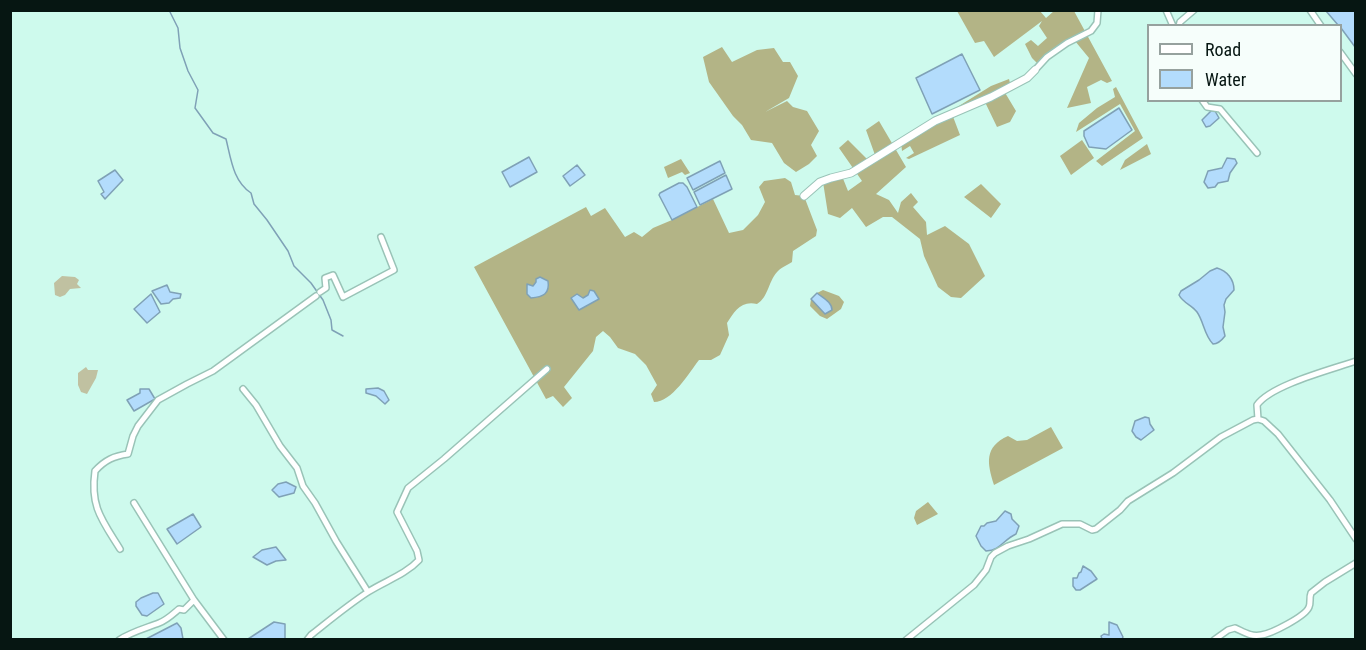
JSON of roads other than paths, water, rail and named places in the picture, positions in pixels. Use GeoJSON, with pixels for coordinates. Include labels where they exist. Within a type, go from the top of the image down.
{"type":"FeatureCollection","features":[{"type":"Feature","properties":{"kind":"street"},"geometry":{"type":"LineString","coordinates":[[804,196],[820,182],[851,173],[935,121],[992,97],[1027,78],[1047,57],[1090,31],[1097,23],[1098,10]]}},
{"type":"Feature","properties":{"kind":"street"},"geometry":{"type":"LineString","coordinates":[[1166,10],[1172,24]]}},
{"type":"Feature","properties":{"kind":"street"},"geometry":{"type":"LineString","coordinates":[[1180,24],[1194,10]]}},
{"type":"Feature","properties":{"kind":"street"},"geometry":{"type":"LineString","coordinates":[[1310,10],[1320,24]]}},
{"type":"Feature","properties":{"kind":"street"},"geometry":{"type":"LineString","coordinates":[[1342,53],[1356,74]]}},
{"type":"Feature","properties":{"kind":"street"},"geometry":{"type":"LineString","coordinates":[[1203,102],[1207,107],[1220,109],[1257,153]]}},
{"type":"Feature","properties":{"kind":"street"},"geometry":{"type":"LineString","coordinates":[[120,549],[99,514],[94,490],[95,471],[103,462],[128,454],[138,426],[158,400],[213,371],[326,288],[325,278],[333,274],[343,297],[394,270],[381,237]]}},
{"type":"Feature","properties":{"kind":"street"},"geometry":{"type":"LineString","coordinates":[[1258,419],[1257,405],[1260,400],[1280,387],[1356,361]]}},
{"type":"Feature","properties":{"kind":"street"},"geometry":{"type":"LineString","coordinates":[[307,639],[368,592],[410,569],[419,560],[417,551],[397,512],[408,488],[547,369]]}},
{"type":"Feature","properties":{"kind":"street"},"geometry":{"type":"LineString","coordinates":[[243,389],[297,468],[303,486],[368,592]]}},
{"type":"Feature","properties":{"kind":"street"},"geometry":{"type":"LineString","coordinates":[[906,639],[974,585],[986,570],[995,553],[1062,525],[1080,524],[1092,531],[1096,529],[1128,501],[1173,473],[1221,437],[1253,420],[1264,421],[1278,434],[1330,500],[1356,539]]}},
{"type":"Feature","properties":{"kind":"street"},"geometry":{"type":"LineString","coordinates":[[134,503],[194,600],[224,639]]}},
{"type":"Feature","properties":{"kind":"street"},"geometry":{"type":"LineString","coordinates":[[1214,639],[1234,628],[1246,634],[1270,633],[1304,613],[1310,606],[1311,593],[1356,563]]}},
{"type":"Feature","properties":{"kind":"street"},"geometry":{"type":"LineString","coordinates":[[119,639],[169,618],[179,609],[184,610],[194,600]]}},
{"type":"Feature","properties":{"kind":"water"},"geometry":{"type":"Polygon","coordinates":[[[1326,11],[1355,11],[1355,47],[1342,29],[1342,24],[1337,24],[1326,11]]]}},
{"type":"Feature","properties":{"kind":"water"},"geometry":{"type":"Polygon","coordinates":[[[962,54],[980,90],[932,114],[916,78],[962,54]]]}},
{"type":"Feature","properties":{"kind":"water"},"geometry":{"type":"Polygon","coordinates":[[[1119,108],[1132,130],[1106,149],[1089,147],[1084,131],[1119,108]]]}},
{"type":"Feature","properties":{"kind":"water"},"geometry":{"type":"Polygon","coordinates":[[[1212,110],[1219,118],[1206,127],[1202,120],[1212,110]]]}},
{"type":"Feature","properties":{"kind":"water"},"geometry":{"type":"Polygon","coordinates":[[[529,157],[537,172],[510,187],[502,172],[529,157]]]}},
{"type":"Feature","properties":{"kind":"water"},"geometry":{"type":"Polygon","coordinates":[[[1227,158],[1235,159],[1237,163],[1228,181],[1208,188],[1204,182],[1208,171],[1222,168],[1227,158]]]}},
{"type":"Feature","properties":{"kind":"water"},"geometry":{"type":"Polygon","coordinates":[[[720,161],[725,173],[693,190],[687,178],[720,161]]]}},
{"type":"Feature","properties":{"kind":"water"},"geometry":{"type":"Polygon","coordinates":[[[577,165],[585,175],[570,186],[563,176],[577,165]]]}},
{"type":"Feature","properties":{"kind":"water"},"geometry":{"type":"Polygon","coordinates":[[[115,170],[123,180],[105,199],[101,194],[104,192],[98,181],[115,170]]]}},
{"type":"Feature","properties":{"kind":"water"},"geometry":{"type":"Polygon","coordinates":[[[726,175],[732,189],[700,205],[694,192],[726,175]]]}},
{"type":"Feature","properties":{"kind":"water"},"geometry":{"type":"Polygon","coordinates":[[[679,183],[687,187],[697,207],[672,220],[659,195],[679,183]]]}},
{"type":"Feature","properties":{"kind":"water"},"geometry":{"type":"Polygon","coordinates":[[[1217,268],[1229,276],[1234,290],[1224,305],[1225,336],[1220,342],[1213,344],[1197,312],[1179,295],[1181,291],[1217,268]]]}},
{"type":"Feature","properties":{"kind":"water"},"geometry":{"type":"Polygon","coordinates":[[[540,277],[548,281],[547,292],[542,296],[531,298],[527,294],[527,284],[533,286],[536,279],[540,277]]]}},
{"type":"Feature","properties":{"kind":"water"},"geometry":{"type":"Polygon","coordinates":[[[167,285],[170,292],[181,294],[180,298],[161,304],[152,291],[167,285]]]}},
{"type":"Feature","properties":{"kind":"water"},"geometry":{"type":"Polygon","coordinates":[[[590,290],[594,291],[599,299],[579,310],[571,298],[577,294],[583,298],[590,290]]]}},
{"type":"Feature","properties":{"kind":"water"},"geometry":{"type":"Polygon","coordinates":[[[817,293],[829,302],[832,310],[825,314],[811,299],[817,293]]]}},
{"type":"Feature","properties":{"kind":"water"},"geometry":{"type":"Polygon","coordinates":[[[151,294],[160,312],[147,323],[134,309],[151,294]]]}},
{"type":"Feature","properties":{"kind":"water"},"geometry":{"type":"Polygon","coordinates":[[[378,388],[384,391],[389,400],[385,404],[376,396],[366,393],[366,389],[378,388]]]}},
{"type":"Feature","properties":{"kind":"water"},"geometry":{"type":"Polygon","coordinates":[[[140,389],[149,389],[155,399],[134,411],[127,400],[140,393],[140,389]]]}},
{"type":"Feature","properties":{"kind":"water"},"geometry":{"type":"Polygon","coordinates":[[[1145,417],[1149,418],[1154,430],[1141,440],[1132,431],[1135,421],[1145,417]]]}},
{"type":"Feature","properties":{"kind":"water"},"geometry":{"type":"Polygon","coordinates":[[[286,482],[296,487],[294,493],[279,497],[272,490],[278,484],[286,482]]]}},
{"type":"Feature","properties":{"kind":"water"},"geometry":{"type":"Polygon","coordinates":[[[1005,511],[1011,514],[1012,519],[1019,526],[1016,534],[999,547],[986,551],[976,536],[981,526],[996,521],[1005,511]]]}},
{"type":"Feature","properties":{"kind":"water"},"geometry":{"type":"Polygon","coordinates":[[[193,514],[201,527],[177,544],[167,529],[193,514]]]}},
{"type":"Feature","properties":{"kind":"water"},"geometry":{"type":"Polygon","coordinates":[[[276,547],[286,560],[267,565],[253,557],[262,550],[276,547]]]}},
{"type":"Feature","properties":{"kind":"water"},"geometry":{"type":"Polygon","coordinates":[[[1083,566],[1097,579],[1080,590],[1076,590],[1073,586],[1073,578],[1077,578],[1083,566]]]}},
{"type":"Feature","properties":{"kind":"water"},"geometry":{"type":"Polygon","coordinates":[[[153,593],[158,593],[164,604],[147,616],[142,615],[136,602],[153,593]]]}},
{"type":"Feature","properties":{"kind":"water"},"geometry":{"type":"Polygon","coordinates":[[[274,622],[285,624],[285,639],[248,639],[274,622]]]}},
{"type":"Feature","properties":{"kind":"water"},"geometry":{"type":"Polygon","coordinates":[[[1109,622],[1117,625],[1122,639],[1102,639],[1101,636],[1104,634],[1109,635],[1109,622]]]}},
{"type":"Feature","properties":{"kind":"water"},"geometry":{"type":"Polygon","coordinates":[[[177,623],[181,628],[183,639],[146,639],[177,623]]]}},
{"type":"Feature","properties":{"kind":"waterway"},"geometry":{"type":"LineString","coordinates":[[169,10],[178,28],[180,48],[188,71],[198,90],[195,108],[213,133],[226,139],[236,176],[251,193],[254,204],[288,251],[294,266],[311,283],[323,300],[331,320],[332,330],[343,336]]}}]}
